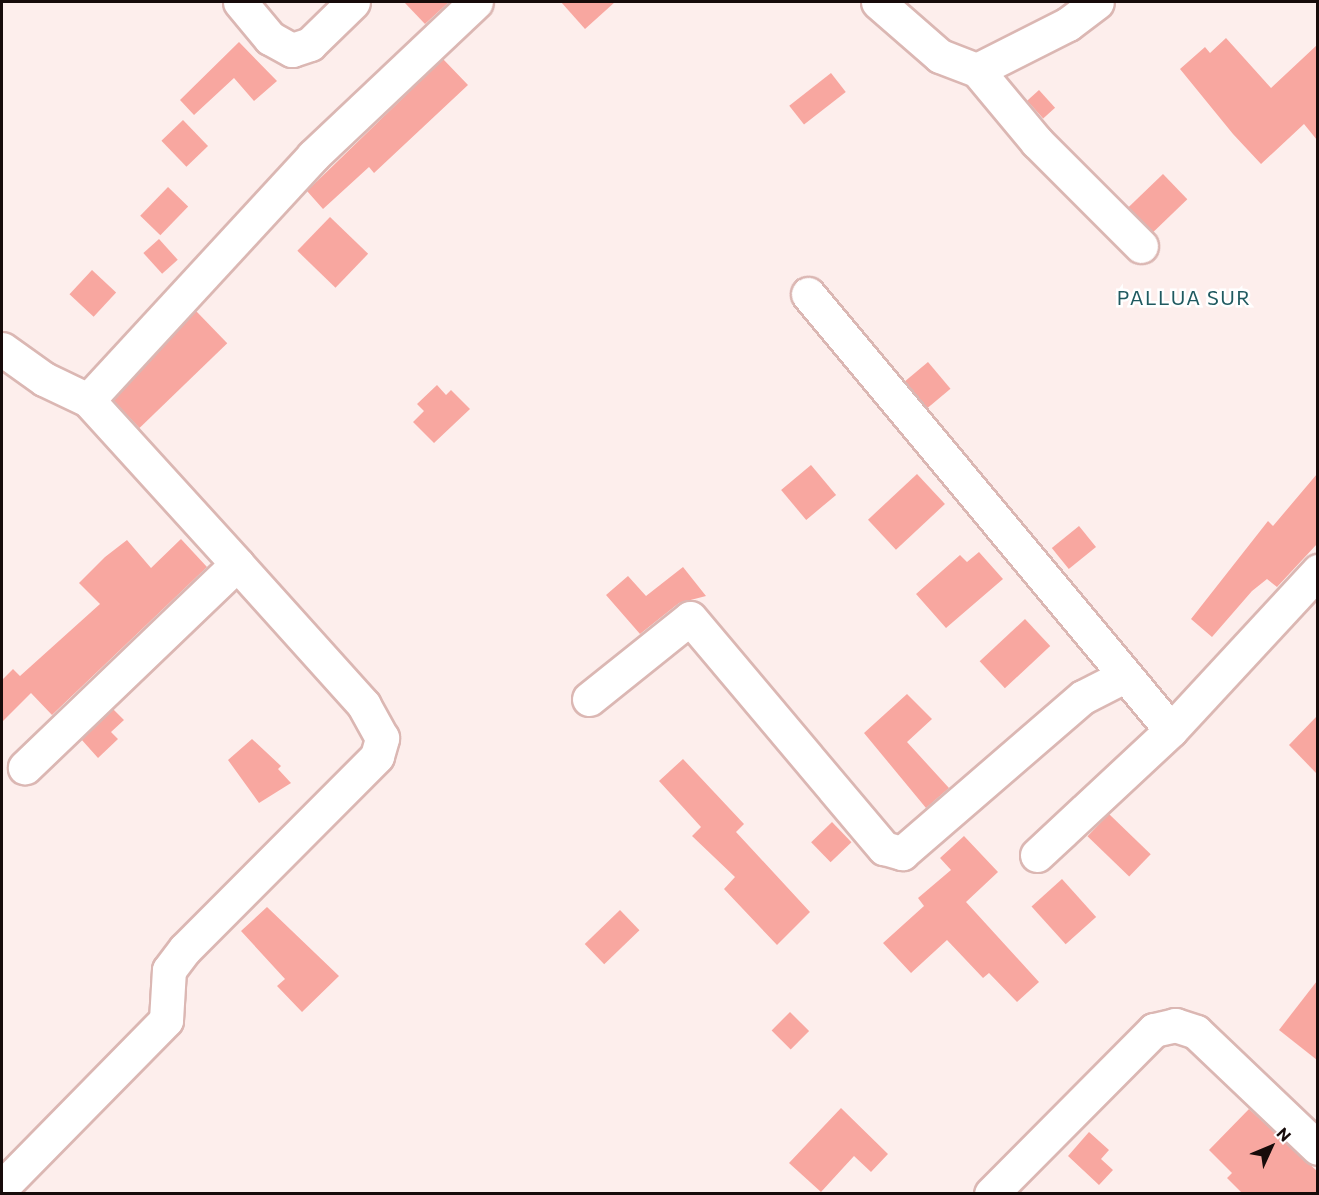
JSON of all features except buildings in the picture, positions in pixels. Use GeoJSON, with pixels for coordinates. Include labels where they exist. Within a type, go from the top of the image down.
{"type":"FeatureCollection","features":[{"type":"Feature","properties":{"kind":"street"},"geometry":{"type":"LineString","coordinates":[[240,2],[270,38],[292,50],[310,44],[353,2]]}},
{"type":"Feature","properties":{"kind":"street"},"geometry":{"type":"LineString","coordinates":[[88,400],[313,156],[476,2]]}},
{"type":"Feature","properties":{"kind":"street"},"geometry":{"type":"LineString","coordinates":[[878,2],[940,56],[977,70],[1036,142],[1141,246]]}},
{"type":"Feature","properties":{"kind":"street"},"geometry":{"type":"LineString","coordinates":[[977,70],[1068,24],[1097,2]]}},
{"type":"Feature","properties":{"kind":"street"},"geometry":{"type":"LineString","coordinates":[[808,294],[1122,677],[1171,730]]}},
{"type":"Feature","properties":{"kind":"street"},"geometry":{"type":"LineString","coordinates":[[2,349],[44,379],[88,400],[364,705],[382,738],[377,756],[185,949],[170,970],[166,1020],[2,1187]]}},
{"type":"Feature","properties":{"kind":"street"},"geometry":{"type":"LineString","coordinates":[[25,767],[237,564]]}},
{"type":"Feature","properties":{"kind":"street"},"geometry":{"type":"LineString","coordinates":[[1036,855],[1171,730],[1317,571]]}},
{"type":"Feature","properties":{"kind":"street"},"geometry":{"type":"LineString","coordinates":[[589,699],[690,618],[884,848],[902,853],[1060,717],[1122,677]]}},
{"type":"Feature","properties":{"kind":"street"},"geometry":{"type":"LineString","coordinates":[[991,1194],[1154,1030],[1175,1025],[1196,1032],[1317,1148]]}},
{"type":"Feature","properties":{"kind":"district","name":"PALLUA SUR"},"geometry":{"type":"Point","coordinates":[1184,297]}}]}
